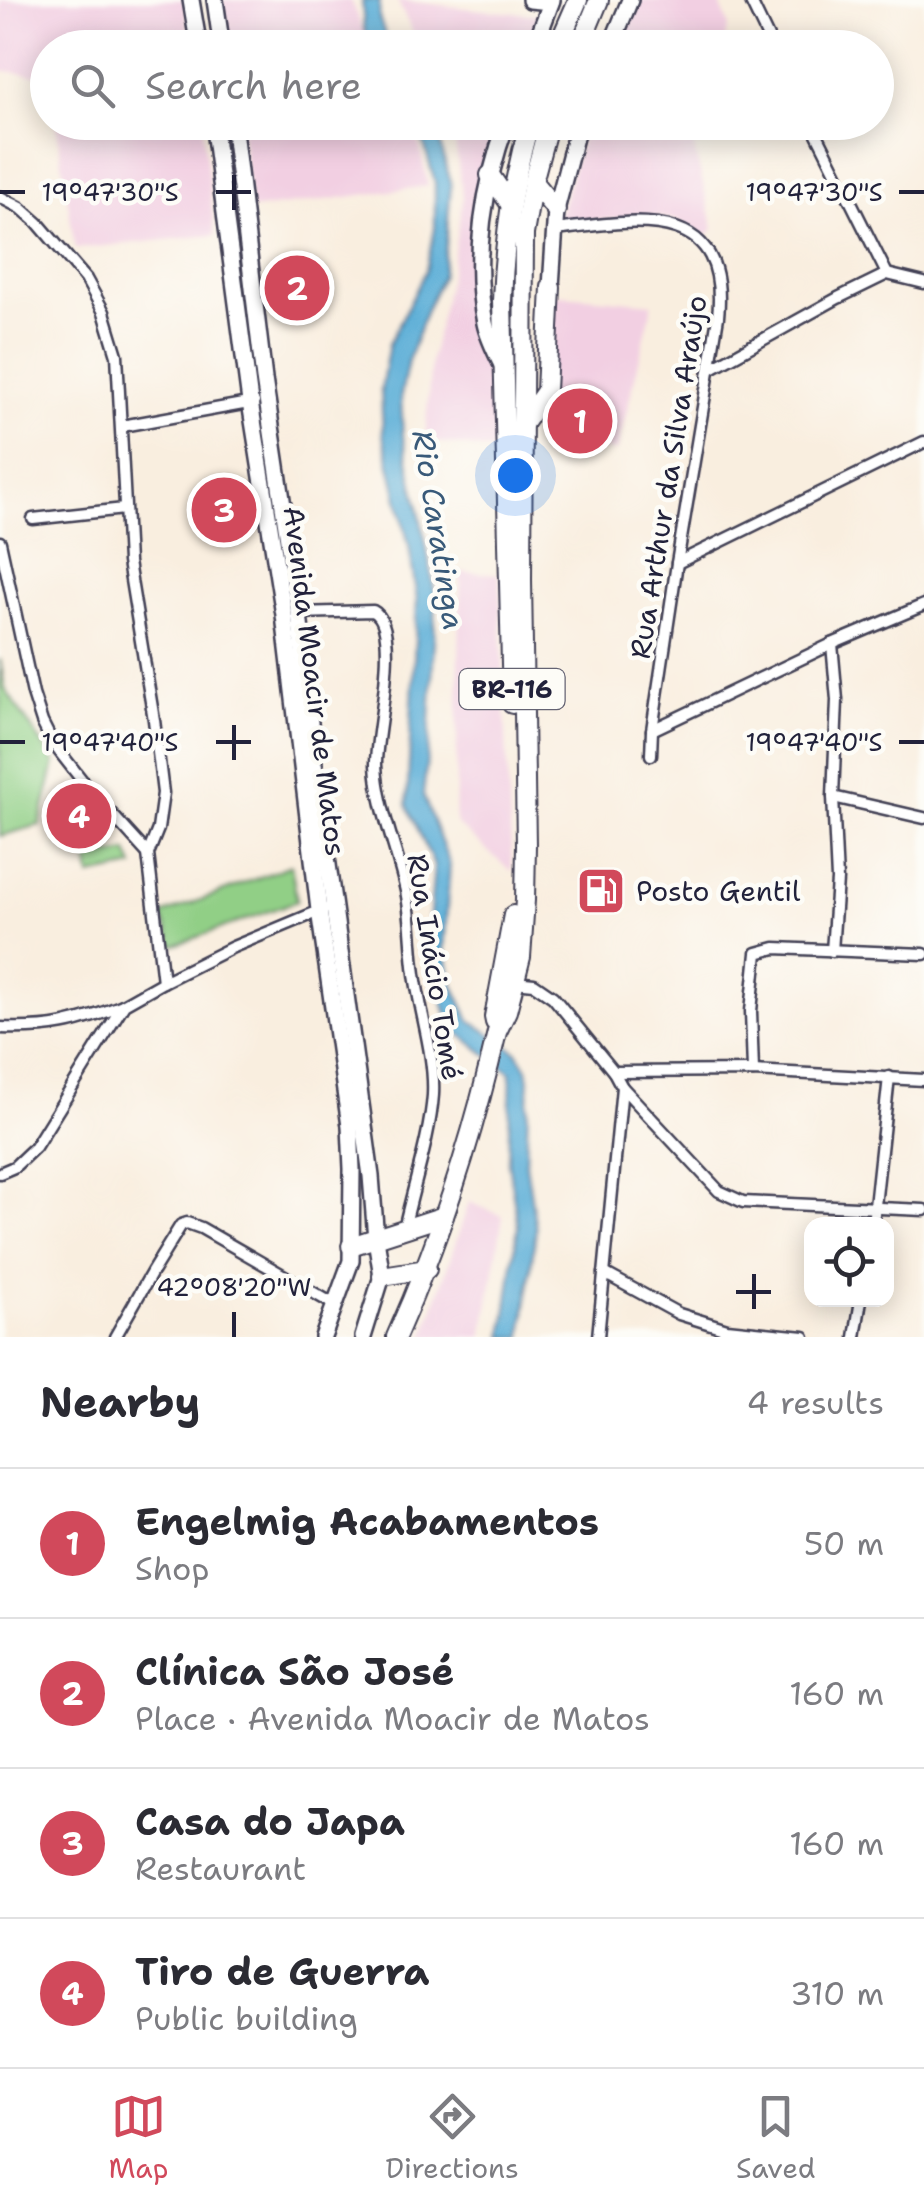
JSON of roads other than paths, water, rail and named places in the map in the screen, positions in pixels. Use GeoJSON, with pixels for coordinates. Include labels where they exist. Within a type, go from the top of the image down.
{"type":"FeatureCollection","features":[{"type":"Feature","properties":{"kind":"highway"},"geometry":{"type":"LineString","coordinates":[[565,30],[575,6]]}},
{"type":"Feature","properties":{"kind":"highway","name":"BR-116"},"geometry":{"type":"LineString","coordinates":[[501,1010],[516,870],[502,301],[510,204],[525,140]]}},
{"type":"Feature","properties":{"kind":"highway","name":"BR-116"},"geometry":{"type":"LineString","coordinates":[[396,1337],[427,1268],[444,1216],[490,1065],[498,1032],[494,1018],[515,982],[520,957],[526,845],[524,234],[544,140]]}},
{"type":"Feature","properties":{"kind":"highway"},"geometry":{"type":"LineString","coordinates":[[490,175],[510,204]]}},
{"type":"Feature","properties":{"kind":"highway"},"geometry":{"type":"LineString","coordinates":[[533,182],[556,210]]}},
{"type":"Feature","properties":{"kind":"highway"},"geometry":{"type":"LineString","coordinates":[[502,301],[537,298],[552,287]]}},
{"type":"Feature","properties":{"kind":"highway"},"geometry":{"type":"LineString","coordinates":[[522,424],[546,390],[552,287]]}},
{"type":"Feature","properties":{"kind":"highway"},"geometry":{"type":"LineString","coordinates":[[351,1246],[444,1216]]}},
{"type":"Feature","properties":{"kind":"highway"},"geometry":{"type":"LineString","coordinates":[[382,1276],[427,1268]]}},
{"type":"Feature","properties":{"kind":"main road"},"geometry":{"type":"LineString","coordinates":[[191,0],[196,30]]}},
{"type":"Feature","properties":{"kind":"main road"},"geometry":{"type":"LineString","coordinates":[[215,0],[219,30]]}},
{"type":"Feature","properties":{"kind":"main road"},"geometry":{"type":"LineString","coordinates":[[530,0],[552,1],[541,30]]}},
{"type":"Feature","properties":{"kind":"main road"},"geometry":{"type":"LineString","coordinates":[[617,30],[630,0]]}},
{"type":"Feature","properties":{"kind":"main road","name":"Avenida Moacir de Matos"},"geometry":{"type":"LineString","coordinates":[[215,140],[250,402],[292,614]]}},
{"type":"Feature","properties":{"kind":"main road","name":"Avenida Moacir de Matos"},"geometry":{"type":"LineString","coordinates":[[235,140],[292,614],[314,763],[350,1126],[351,1261],[322,1337]]}},
{"type":"Feature","properties":{"kind":"main road"},"geometry":{"type":"LineString","coordinates":[[501,140],[490,175],[481,272],[485,323],[503,368]]}},
{"type":"Feature","properties":{"kind":"main road"},"geometry":{"type":"LineString","coordinates":[[552,287],[556,210],[574,140]]}},
{"type":"Feature","properties":{"kind":"main road"},"geometry":{"type":"LineString","coordinates":[[224,198],[242,195]]}},
{"type":"Feature","properties":{"kind":"main road","name":"Avenida Moacir de Matos"},"geometry":{"type":"LineString","coordinates":[[327,909],[372,1176],[382,1276]]}},
{"type":"Feature","properties":{"kind":"main road"},"geometry":{"type":"LineString","coordinates":[[363,1337],[382,1276]]}},
{"type":"Feature","properties":{"kind":"street"},"geometry":{"type":"LineString","coordinates":[[750,0],[764,30]]}},
{"type":"Feature","properties":{"kind":"street"},"geometry":{"type":"LineString","coordinates":[[819,140],[886,274]]}},
{"type":"Feature","properties":{"kind":"street"},"geometry":{"type":"LineString","coordinates":[[0,197],[20,208],[86,278],[104,312],[117,355],[128,562],[162,793],[158,829],[148,854],[163,982]]}},
{"type":"Feature","properties":{"kind":"street","name":"Rua Arthur da Silva Araújo"},"geometry":{"type":"LineString","coordinates":[[554,230],[643,221],[662,223],[680,228],[696,240],[708,252],[716,270],[720,294],[710,369],[677,564],[651,755]]}},
{"type":"Feature","properties":{"kind":"street"},"geometry":{"type":"LineString","coordinates":[[710,369],[886,274],[924,283]]}},
{"type":"Feature","properties":{"kind":"street"},"geometry":{"type":"LineString","coordinates":[[122,426],[268,398]]}},
{"type":"Feature","properties":{"kind":"street"},"geometry":{"type":"LineString","coordinates":[[677,564],[924,442]]}},
{"type":"Feature","properties":{"kind":"street"},"geometry":{"type":"LineString","coordinates":[[33,519],[124,509]]}},
{"type":"Feature","properties":{"kind":"street"},"geometry":{"type":"LineString","coordinates":[[0,542],[42,722],[52,742],[88,788],[148,854]]}},
{"type":"Feature","properties":{"kind":"street"},"geometry":{"type":"LineString","coordinates":[[652,730],[924,605]]}},
{"type":"Feature","properties":{"kind":"street","name":"Rua Inácio Tomé"},"geometry":{"type":"LineString","coordinates":[[292,614],[373,611],[384,624],[387,674],[377,738],[378,786],[407,893],[414,971],[433,1090],[404,1229]]}},
{"type":"Feature","properties":{"kind":"street"},"geometry":{"type":"LineString","coordinates":[[832,644],[837,700],[837,880],[832,952]]}},
{"type":"Feature","properties":{"kind":"street"},"geometry":{"type":"LineString","coordinates":[[834,797],[924,818]]}},
{"type":"Feature","properties":{"kind":"street"},"geometry":{"type":"LineString","coordinates":[[0,1028],[67,1025],[124,1004],[232,947],[327,909]]}},
{"type":"Feature","properties":{"kind":"street"},"geometry":{"type":"LineString","coordinates":[[754,1071],[751,1011],[756,954],[775,948],[924,954]]}},
{"type":"Feature","properties":{"kind":"street"},"geometry":{"type":"LineString","coordinates":[[515,982],[534,984],[552,996],[622,1087],[719,1191],[744,1202],[924,1210]]}},
{"type":"Feature","properties":{"kind":"street"},"geometry":{"type":"LineString","coordinates":[[0,1173],[14,1167],[35,1146],[124,1004]]}},
{"type":"Feature","properties":{"kind":"street"},"geometry":{"type":"LineString","coordinates":[[614,1072],[754,1071],[924,1080]]}},
{"type":"Feature","properties":{"kind":"street"},"geometry":{"type":"LineString","coordinates":[[875,1217],[889,1077]]}},
{"type":"Feature","properties":{"kind":"street"},"geometry":{"type":"LineString","coordinates":[[598,1337],[622,1087]]}},
{"type":"Feature","properties":{"kind":"street"},"geometry":{"type":"LineString","coordinates":[[115,1337],[182,1225],[187,1223],[335,1304]]}},
{"type":"Feature","properties":{"kind":"street"},"geometry":{"type":"LineString","coordinates":[[604,1273],[679,1314],[727,1333],[804,1337]]}},
{"type":"Feature","properties":{"kind":"street"},"geometry":{"type":"LineString","coordinates":[[855,1337],[860,1307]]}},
{"type":"Feature","properties":{"kind":"water"},"geometry":{"type":"Polygon","coordinates":[[[362,0],[380,0],[379,18],[384,30],[364,30],[362,0]]]}},
{"type":"Feature","properties":{"kind":"water"},"geometry":{"type":"Polygon","coordinates":[[[422,140],[439,140],[451,184],[442,276],[408,361],[401,395],[403,436],[436,600],[423,795],[450,865],[444,948],[454,986],[470,1020],[517,1052],[527,1068],[526,1164],[536,1229],[522,1337],[503,1337],[518,1226],[508,1162],[511,1073],[453,1029],[427,949],[434,866],[407,805],[417,600],[409,546],[383,435],[381,390],[389,344],[426,270],[435,228],[435,183],[422,140]]]}},
{"type":"Feature","properties":{"kind":"place","name":"Clínica São José"},"geometry":{"type":"Point","coordinates":[297,288]}},
{"type":"Feature","properties":{"kind":"place","name":"Engelmig Acabamentos"},"geometry":{"type":"Point","coordinates":[580,421]}},
{"type":"Feature","properties":{"kind":"place","name":"Casa do Japa"},"geometry":{"type":"Point","coordinates":[224,510]}},
{"type":"Feature","properties":{"kind":"place","name":"Tiro de Guerra"},"geometry":{"type":"Point","coordinates":[79,816]}},
{"type":"Feature","properties":{"kind":"place","name":"Posto Gentil"},"geometry":{"type":"Point","coordinates":[601,891]}},
{"type":"Feature","properties":{"kind":"water label","name":"Rio Caratinga"},"geometry":{"type":"Point","coordinates":[438,530]}}]}
